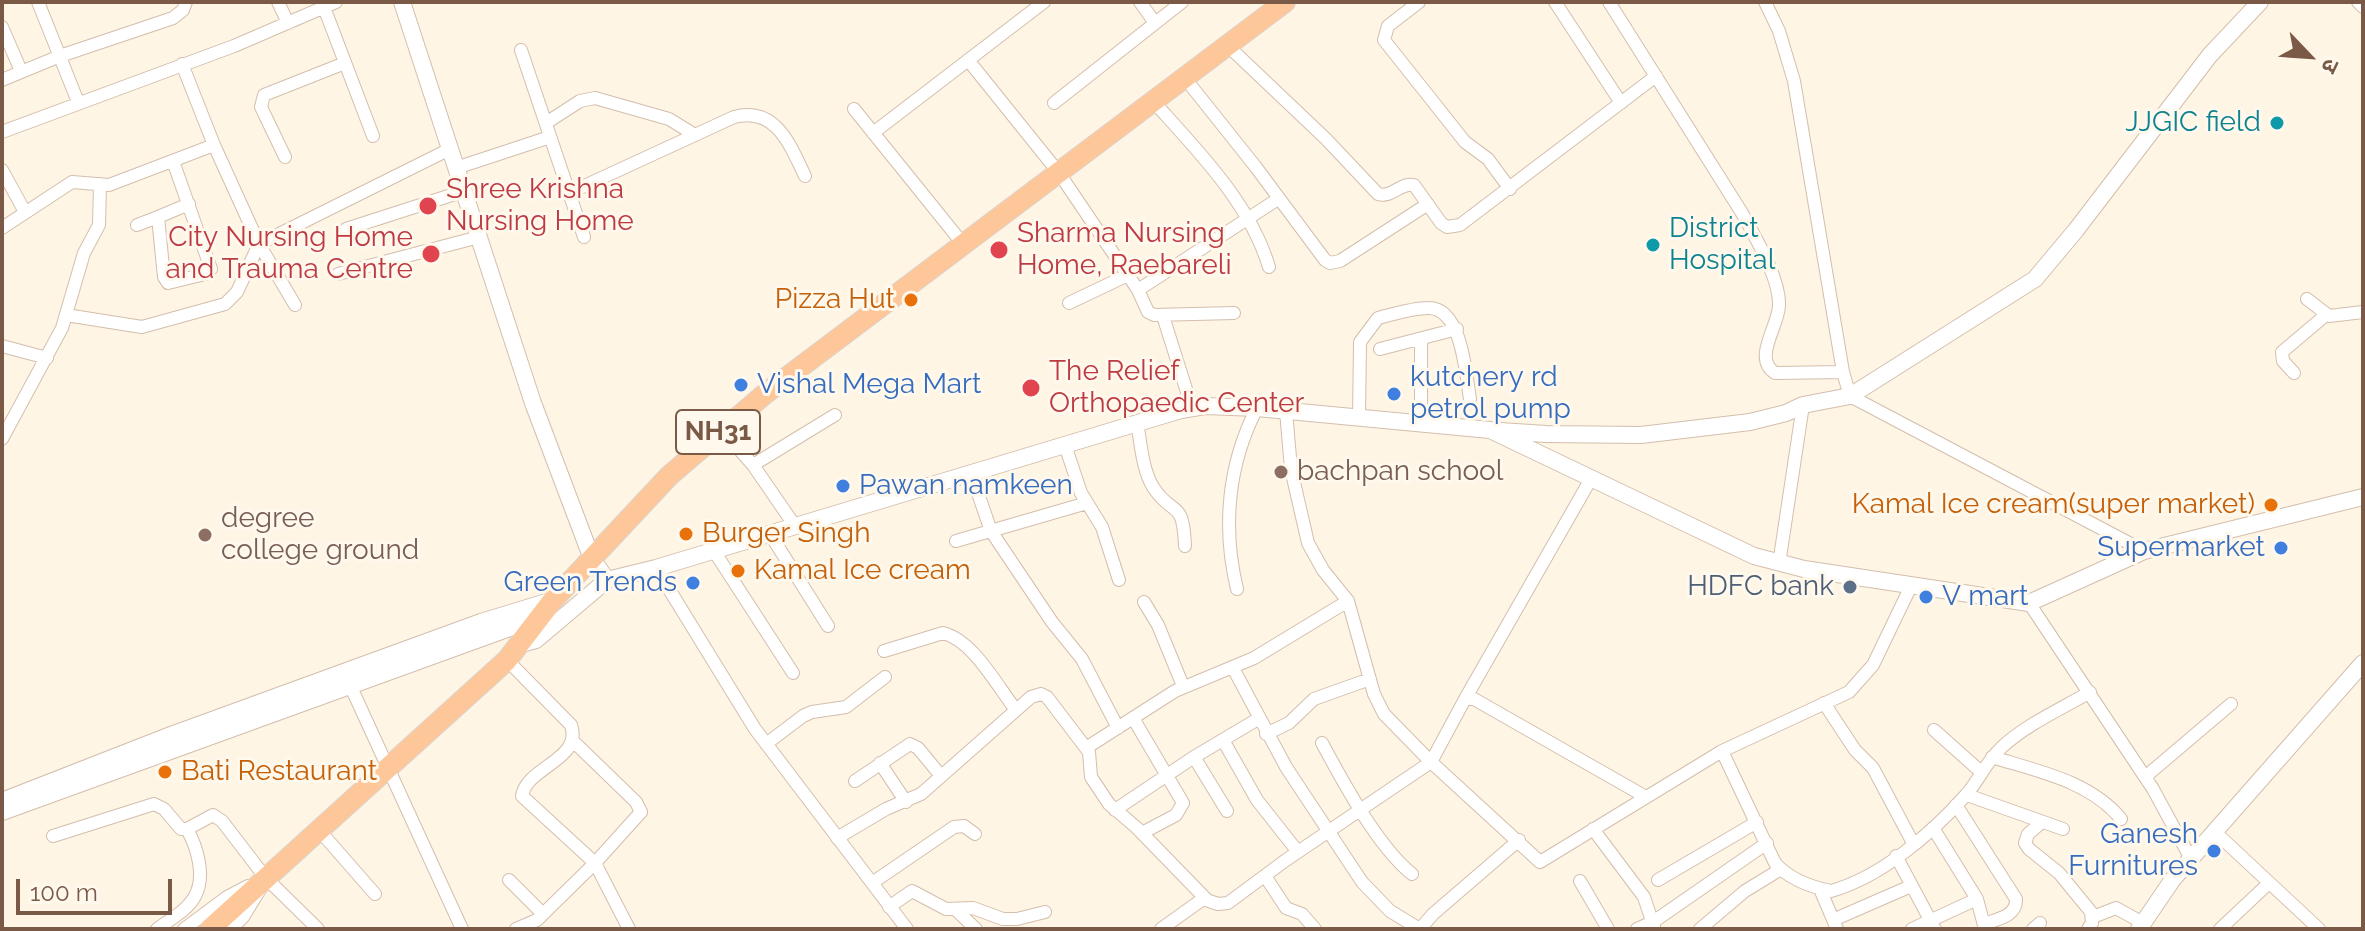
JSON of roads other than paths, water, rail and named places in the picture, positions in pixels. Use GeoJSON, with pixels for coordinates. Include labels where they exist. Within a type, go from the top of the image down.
{"type":"FeatureCollection","features":[{"type":"Feature","properties":{"kind":"highway","name":"NH31"},"geometry":{"type":"LineString","coordinates":[[210,929],[514,652],[547,608],[669,476],[722,430],[1279,4]]}},
{"type":"Feature","properties":{"kind":"street"},"geometry":{"type":"LineString","coordinates":[[38,2],[78,102]]}},
{"type":"Feature","properties":{"kind":"street"},"geometry":{"type":"LineString","coordinates":[[2,80],[60,56],[173,18],[186,2]]}},
{"type":"Feature","properties":{"kind":"street"},"geometry":{"type":"LineString","coordinates":[[278,2],[288,23]]}},
{"type":"Feature","properties":{"kind":"street"},"geometry":{"type":"LineString","coordinates":[[2,132],[234,46],[322,5],[336,2]]}},
{"type":"Feature","properties":{"kind":"street"},"geometry":{"type":"LineString","coordinates":[[402,2],[533,403],[592,559],[607,580]]}},
{"type":"Feature","properties":{"kind":"street"},"geometry":{"type":"LineString","coordinates":[[873,133],[1044,2]]}},
{"type":"Feature","properties":{"kind":"street"},"geometry":{"type":"LineString","coordinates":[[1140,2],[1155,23]]}},
{"type":"Feature","properties":{"kind":"street"},"geometry":{"type":"LineString","coordinates":[[1054,103],[1182,2]]}},
{"type":"Feature","properties":{"kind":"street"},"geometry":{"type":"LineString","coordinates":[[1419,2],[1388,26],[1384,40],[1465,142],[1488,159],[1510,189]]}},
{"type":"Feature","properties":{"kind":"street"},"geometry":{"type":"LineString","coordinates":[[1555,2],[1621,103]]}},
{"type":"Feature","properties":{"kind":"street"},"geometry":{"type":"LineString","coordinates":[[1609,2],[1742,213],[1778,290],[1778,314],[1764,356],[1769,369],[1775,373],[1843,372]]}},
{"type":"Feature","properties":{"kind":"street"},"geometry":{"type":"LineString","coordinates":[[1765,2],[1779,31],[1794,81],[1843,372],[1850,396],[2144,551]]}},
{"type":"Feature","properties":{"kind":"street"},"geometry":{"type":"LineString","coordinates":[[516,929],[533,923],[543,914],[639,817],[640,807],[573,741],[571,725],[514,652],[536,640],[607,580],[714,551],[1137,423],[1205,406],[1546,434],[1641,435],[1750,422],[1786,413],[1803,405],[1850,396],[2035,279],[2210,55],[2260,2]]}},
{"type":"Feature","properties":{"kind":"street"},"geometry":{"type":"LineString","coordinates":[[2358,2],[2363,7]]}},
{"type":"Feature","properties":{"kind":"street"},"geometry":{"type":"LineString","coordinates":[[322,5],[373,136]]}},
{"type":"Feature","properties":{"kind":"street"},"geometry":{"type":"LineString","coordinates":[[2,27],[21,71]]}},
{"type":"Feature","properties":{"kind":"street"},"geometry":{"type":"LineString","coordinates":[[1227,45],[1326,139],[1378,194],[1390,194],[1409,184],[1418,189],[1441,223],[1454,228],[1510,189],[1656,76]]}},
{"type":"Feature","properties":{"kind":"street"},"geometry":{"type":"LineString","coordinates":[[521,50],[584,237]]}},
{"type":"Feature","properties":{"kind":"street"},"geometry":{"type":"LineString","coordinates":[[968,60],[1059,173],[1138,290],[1148,312],[1163,316],[1234,313]]}},
{"type":"Feature","properties":{"kind":"street"},"geometry":{"type":"LineString","coordinates":[[285,157],[261,107],[264,95],[345,63]]}},
{"type":"Feature","properties":{"kind":"street"},"geometry":{"type":"LineString","coordinates":[[182,64],[214,145],[259,244],[295,305]]}},
{"type":"Feature","properties":{"kind":"street"},"geometry":{"type":"LineString","coordinates":[[1184,77],[1321,256],[1330,263],[1340,261],[1428,204]]}},
{"type":"Feature","properties":{"kind":"street"},"geometry":{"type":"LineString","coordinates":[[546,123],[580,101],[595,98],[669,119],[695,135]]}},
{"type":"Feature","properties":{"kind":"street"},"geometry":{"type":"LineString","coordinates":[[1153,101],[1199,153],[1247,219],[1262,245],[1269,267]]}},
{"type":"Feature","properties":{"kind":"street"},"geometry":{"type":"LineString","coordinates":[[854,109],[963,244]]}},
{"type":"Feature","properties":{"kind":"street"},"geometry":{"type":"LineString","coordinates":[[569,193],[748,113],[765,119],[788,141],[805,176]]}},
{"type":"Feature","properties":{"kind":"street"},"geometry":{"type":"LineString","coordinates":[[456,168],[550,137]]}},
{"type":"Feature","properties":{"kind":"street"},"geometry":{"type":"LineString","coordinates":[[2,228],[72,182],[115,183],[214,145]]}},
{"type":"Feature","properties":{"kind":"street"},"geometry":{"type":"LineString","coordinates":[[66,315],[142,327],[225,304],[237,292],[259,244],[450,149]]}},
{"type":"Feature","properties":{"kind":"street"},"geometry":{"type":"LineString","coordinates":[[158,217],[165,280],[173,283],[205,274],[211,269],[173,161]]}},
{"type":"Feature","properties":{"kind":"street"},"geometry":{"type":"LineString","coordinates":[[2,170],[25,212]]}},
{"type":"Feature","properties":{"kind":"street"},"geometry":{"type":"LineString","coordinates":[[2,439],[47,358],[66,315],[84,253],[99,225],[100,184]]}},
{"type":"Feature","properties":{"kind":"street"},"geometry":{"type":"LineString","coordinates":[[346,229],[464,191]]}},
{"type":"Feature","properties":{"kind":"street"},"geometry":{"type":"LineString","coordinates":[[1138,290],[1278,199]]}},
{"type":"Feature","properties":{"kind":"street"},"geometry":{"type":"LineString","coordinates":[[137,225],[189,204]]}},
{"type":"Feature","properties":{"kind":"street"},"geometry":{"type":"LineString","coordinates":[[338,274],[479,237]]}},
{"type":"Feature","properties":{"kind":"street"},"geometry":{"type":"LineString","coordinates":[[1069,303],[1128,275]]}},
{"type":"Feature","properties":{"kind":"street"},"geometry":{"type":"LineString","coordinates":[[2307,299],[2327,314],[2336,316],[2362,312],[2363,326]]}},
{"type":"Feature","properties":{"kind":"street"},"geometry":{"type":"LineString","coordinates":[[1359,418],[1360,342],[1378,318],[1431,307],[1441,312],[1457,329],[1470,399]]}},
{"type":"Feature","properties":{"kind":"street"},"geometry":{"type":"LineString","coordinates":[[2294,373],[2283,361],[2282,352],[2327,314]]}},
{"type":"Feature","properties":{"kind":"street"},"geometry":{"type":"LineString","coordinates":[[1163,316],[1192,408]]}},
{"type":"Feature","properties":{"kind":"street"},"geometry":{"type":"LineString","coordinates":[[1380,349],[1457,329]]}},
{"type":"Feature","properties":{"kind":"street"},"geometry":{"type":"LineString","coordinates":[[1421,339],[1421,423]]}},
{"type":"Feature","properties":{"kind":"street"},"geometry":{"type":"LineString","coordinates":[[2,346],[47,358]]}},
{"type":"Feature","properties":{"kind":"street"},"geometry":{"type":"LineString","coordinates":[[1779,564],[1803,405]]}},
{"type":"Feature","properties":{"kind":"street"},"geometry":{"type":"LineString","coordinates":[[1237,589],[1232,565],[1229,495],[1245,435],[1257,408]]}},
{"type":"Feature","properties":{"kind":"street"},"geometry":{"type":"LineString","coordinates":[[1286,411],[1291,469],[1308,543],[1323,570],[1348,601],[1374,694],[1384,714],[1431,762],[1540,862],[1722,751],[1849,692],[1867,674],[1880,653],[1911,586]]}},
{"type":"Feature","properties":{"kind":"street"},"geometry":{"type":"LineString","coordinates":[[753,465],[835,415]]}},
{"type":"Feature","properties":{"kind":"street"},"geometry":{"type":"LineString","coordinates":[[1137,423],[1149,478],[1158,493],[1183,517],[1185,546]]}},
{"type":"Feature","properties":{"kind":"street"},"geometry":{"type":"LineString","coordinates":[[722,430],[753,465],[795,526]]}},
{"type":"Feature","properties":{"kind":"street"},"geometry":{"type":"LineString","coordinates":[[1490,430],[1754,556],[1779,564],[2029,603],[2144,551],[2363,497]]}},
{"type":"Feature","properties":{"kind":"street"},"geometry":{"type":"LineString","coordinates":[[1065,445],[1081,493],[1102,527],[1119,580]]}},
{"type":"Feature","properties":{"kind":"street"},"geometry":{"type":"LineString","coordinates":[[971,473],[991,531],[1052,622],[1082,659],[1118,728]]}},
{"type":"Feature","properties":{"kind":"street"},"geometry":{"type":"LineString","coordinates":[[837,838],[886,809],[921,794],[1036,694],[1047,697],[1086,748],[1091,758],[1091,777],[1115,810],[1142,833],[1206,899],[1218,904],[1228,903],[1431,762],[1592,477]]}},
{"type":"Feature","properties":{"kind":"street"},"geometry":{"type":"LineString","coordinates":[[956,541],[1087,503]]}},
{"type":"Feature","properties":{"kind":"street"},"geometry":{"type":"LineString","coordinates":[[770,534],[828,626]]}},
{"type":"Feature","properties":{"kind":"street"},"geometry":{"type":"LineString","coordinates":[[714,551],[793,673]]}},
{"type":"Feature","properties":{"kind":"street"},"geometry":{"type":"LineString","coordinates":[[656,568],[766,744],[907,929]]}},
{"type":"Feature","properties":{"kind":"street"},"geometry":{"type":"LineString","coordinates":[[1086,748],[1183,686],[1233,668],[1300,632],[1348,601]]}},
{"type":"Feature","properties":{"kind":"street"},"geometry":{"type":"LineString","coordinates":[[1144,602],[1158,625],[1183,686]]}},
{"type":"Feature","properties":{"kind":"street"},"geometry":{"type":"LineString","coordinates":[[2029,603],[2145,777],[2191,859]]}},
{"type":"Feature","properties":{"kind":"street"},"geometry":{"type":"LineString","coordinates":[[2,812],[350,685],[547,608]]}},
{"type":"Feature","properties":{"kind":"street"},"geometry":{"type":"LineString","coordinates":[[2,801],[171,735],[481,622],[547,608]]}},
{"type":"Feature","properties":{"kind":"street"},"geometry":{"type":"LineString","coordinates":[[884,651],[943,633],[952,635],[967,646],[1016,710]]}},
{"type":"Feature","properties":{"kind":"street"},"geometry":{"type":"LineString","coordinates":[[2042,822],[2028,834],[2025,843],[2059,873],[2091,923],[2116,908],[2141,926],[2173,879],[2363,663]]}},
{"type":"Feature","properties":{"kind":"street"},"geometry":{"type":"LineString","coordinates":[[1233,668],[1266,734],[1327,832],[1381,903],[1419,928],[1519,840]]}},
{"type":"Feature","properties":{"kind":"street"},"geometry":{"type":"LineString","coordinates":[[766,744],[803,716],[846,707],[885,677]]}},
{"type":"Feature","properties":{"kind":"street"},"geometry":{"type":"LineString","coordinates":[[1266,734],[1289,723],[1314,699],[1370,679]]}},
{"type":"Feature","properties":{"kind":"street"},"geometry":{"type":"LineString","coordinates":[[350,685],[462,929]]}},
{"type":"Feature","properties":{"kind":"street"},"geometry":{"type":"LineString","coordinates":[[1722,751],[1775,863],[1820,889],[1831,891],[1842,888],[1896,856],[1933,828],[1967,795],[1992,757],[2027,729],[2090,692]]}},
{"type":"Feature","properties":{"kind":"street"},"geometry":{"type":"LineString","coordinates":[[1465,699],[1474,699],[1646,797]]}},
{"type":"Feature","properties":{"kind":"street"},"geometry":{"type":"LineString","coordinates":[[1824,703],[1855,750],[1873,768],[1913,843]]}},
{"type":"Feature","properties":{"kind":"street"},"geometry":{"type":"LineString","coordinates":[[2145,777],[2231,704]]}},
{"type":"Feature","properties":{"kind":"street"},"geometry":{"type":"LineString","coordinates":[[1133,718],[1181,797],[1182,808],[1176,815],[1142,833]]}},
{"type":"Feature","properties":{"kind":"street"},"geometry":{"type":"LineString","coordinates":[[1115,810],[1258,719]]}},
{"type":"Feature","properties":{"kind":"street"},"geometry":{"type":"LineString","coordinates":[[1934,730],[1980,771]]}},
{"type":"Feature","properties":{"kind":"street"},"geometry":{"type":"LineString","coordinates":[[1223,740],[1257,800],[1298,852]]}},
{"type":"Feature","properties":{"kind":"street"},"geometry":{"type":"LineString","coordinates":[[573,741],[525,786],[522,796],[595,863],[629,929]]}},
{"type":"Feature","properties":{"kind":"street"},"geometry":{"type":"LineString","coordinates":[[1322,743],[1348,792],[1395,857],[1412,874]]}},
{"type":"Feature","properties":{"kind":"street"},"geometry":{"type":"LineString","coordinates":[[855,781],[910,744],[918,748],[941,776]]}},
{"type":"Feature","properties":{"kind":"street"},"geometry":{"type":"LineString","coordinates":[[1194,757],[1227,811]]}},
{"type":"Feature","properties":{"kind":"street"},"geometry":{"type":"LineString","coordinates":[[1992,757],[2077,785],[2109,804],[2121,819]]}},
{"type":"Feature","properties":{"kind":"street"},"geometry":{"type":"LineString","coordinates":[[880,763],[906,802]]}},
{"type":"Feature","properties":{"kind":"street"},"geometry":{"type":"LineString","coordinates":[[1967,795],[2063,829]]}},
{"type":"Feature","properties":{"kind":"street"},"geometry":{"type":"LineString","coordinates":[[53,836],[154,804],[164,809],[181,829],[187,829],[206,817],[217,817],[265,877],[318,929]]}},
{"type":"Feature","properties":{"kind":"street"},"geometry":{"type":"LineString","coordinates":[[1933,828],[1977,899],[1985,927],[2012,913],[2016,908],[2016,899],[1956,805]]}},
{"type":"Feature","properties":{"kind":"street"},"geometry":{"type":"LineString","coordinates":[[1658,880],[1757,822]]}},
{"type":"Feature","properties":{"kind":"street"},"geometry":{"type":"LineString","coordinates":[[872,883],[954,827],[964,826],[975,834]]}},
{"type":"Feature","properties":{"kind":"street"},"geometry":{"type":"LineString","coordinates":[[157,929],[188,905],[198,888],[196,845],[187,829]]}},
{"type":"Feature","properties":{"kind":"street"},"geometry":{"type":"LineString","coordinates":[[1593,829],[1644,897],[1653,925]]}},
{"type":"Feature","properties":{"kind":"street"},"geometry":{"type":"LineString","coordinates":[[319,830],[375,894]]}},
{"type":"Feature","properties":{"kind":"street"},"geometry":{"type":"LineString","coordinates":[[2215,832],[2310,926]]}},
{"type":"Feature","properties":{"kind":"street"},"geometry":{"type":"LineString","coordinates":[[1637,929],[1653,925],[1767,843]]}},
{"type":"Feature","properties":{"kind":"street"},"geometry":{"type":"LineString","coordinates":[[1896,856],[1933,924]]}},
{"type":"Feature","properties":{"kind":"street"},"geometry":{"type":"LineString","coordinates":[[1700,929],[1745,891],[1781,869]]}},
{"type":"Feature","properties":{"kind":"street"},"geometry":{"type":"LineString","coordinates":[[1265,876],[1286,908],[1302,914],[1315,929]]}},
{"type":"Feature","properties":{"kind":"street"},"geometry":{"type":"LineString","coordinates":[[184,929],[227,897],[265,877]]}},
{"type":"Feature","properties":{"kind":"street"},"geometry":{"type":"LineString","coordinates":[[231,929],[252,906],[265,877]]}},
{"type":"Feature","properties":{"kind":"street"},"geometry":{"type":"LineString","coordinates":[[509,880],[543,914]]}},
{"type":"Feature","properties":{"kind":"street"},"geometry":{"type":"LineString","coordinates":[[1580,881],[1608,929]]}},
{"type":"Feature","properties":{"kind":"street"},"geometry":{"type":"LineString","coordinates":[[2220,929],[2269,883]]}},
{"type":"Feature","properties":{"kind":"street"},"geometry":{"type":"LineString","coordinates":[[1820,889],[1835,925],[1911,886]]}},
{"type":"Feature","properties":{"kind":"street"},"geometry":{"type":"LineString","coordinates":[[889,907],[912,891],[942,908],[973,908],[1009,919],[1045,912]]}},
{"type":"Feature","properties":{"kind":"street"},"geometry":{"type":"LineString","coordinates":[[1161,929],[1206,899]]}},
{"type":"Feature","properties":{"kind":"street"},"geometry":{"type":"LineString","coordinates":[[1912,929],[1933,924],[1977,899]]}},
{"type":"Feature","properties":{"kind":"street"},"geometry":{"type":"LineString","coordinates":[[955,909],[976,929]]}},
{"type":"Feature","properties":{"kind":"street"},"geometry":{"type":"LineString","coordinates":[[1174,919],[1186,929]]}},
{"type":"Feature","properties":{"kind":"place","name":"JJGIC field"},"geometry":{"type":"Point","coordinates":[2277,123]}},
{"type":"Feature","properties":{"kind":"place","name":"Shree Krishna Nursing Home"},"geometry":{"type":"Point","coordinates":[428,206]}},
{"type":"Feature","properties":{"kind":"place","name":"District Hospital"},"geometry":{"type":"Point","coordinates":[1653,245]}},
{"type":"Feature","properties":{"kind":"place","name":"Sharma Nursing Home, Raebareli"},"geometry":{"type":"Point","coordinates":[999,250]}},
{"type":"Feature","properties":{"kind":"place","name":"City Nursing Home and Trauma Centre"},"geometry":{"type":"Point","coordinates":[431,254]}},
{"type":"Feature","properties":{"kind":"place","name":"Pizza Hut"},"geometry":{"type":"Point","coordinates":[911,300]}},
{"type":"Feature","properties":{"kind":"place","name":"Vishal Mega Mart"},"geometry":{"type":"Point","coordinates":[741,385]}},
{"type":"Feature","properties":{"kind":"place","name":"The Relief Orthopaedic Center"},"geometry":{"type":"Point","coordinates":[1031,388]}},
{"type":"Feature","properties":{"kind":"place","name":"kutchery rd petrol pump"},"geometry":{"type":"Point","coordinates":[1394,394]}},
{"type":"Feature","properties":{"kind":"place","name":"bachpan school"},"geometry":{"type":"Point","coordinates":[1281,472]}},
{"type":"Feature","properties":{"kind":"place","name":"Pawan namkeen"},"geometry":{"type":"Point","coordinates":[843,486]}},
{"type":"Feature","properties":{"kind":"place","name":"Kamal Ice cream(super market)"},"geometry":{"type":"Point","coordinates":[2271,505]}},
{"type":"Feature","properties":{"kind":"place","name":"Burger Singh"},"geometry":{"type":"Point","coordinates":[686,534]}},
{"type":"Feature","properties":{"kind":"place","name":"degree college ground"},"geometry":{"type":"Point","coordinates":[205,535]}},
{"type":"Feature","properties":{"kind":"place","name":"Supermarket"},"geometry":{"type":"Point","coordinates":[2281,548]}},
{"type":"Feature","properties":{"kind":"place","name":"Kamal Ice cream"},"geometry":{"type":"Point","coordinates":[738,571]}},
{"type":"Feature","properties":{"kind":"place","name":"Green Trends"},"geometry":{"type":"Point","coordinates":[693,583]}},
{"type":"Feature","properties":{"kind":"place","name":"HDFC bank"},"geometry":{"type":"Point","coordinates":[1850,587]}},
{"type":"Feature","properties":{"kind":"place","name":"V mart"},"geometry":{"type":"Point","coordinates":[1926,597]}},
{"type":"Feature","properties":{"kind":"place","name":"Bati Restaurant"},"geometry":{"type":"Point","coordinates":[165,772]}},
{"type":"Feature","properties":{"kind":"place","name":"Ganesh Furnitures"},"geometry":{"type":"Point","coordinates":[2214,851]}}]}
